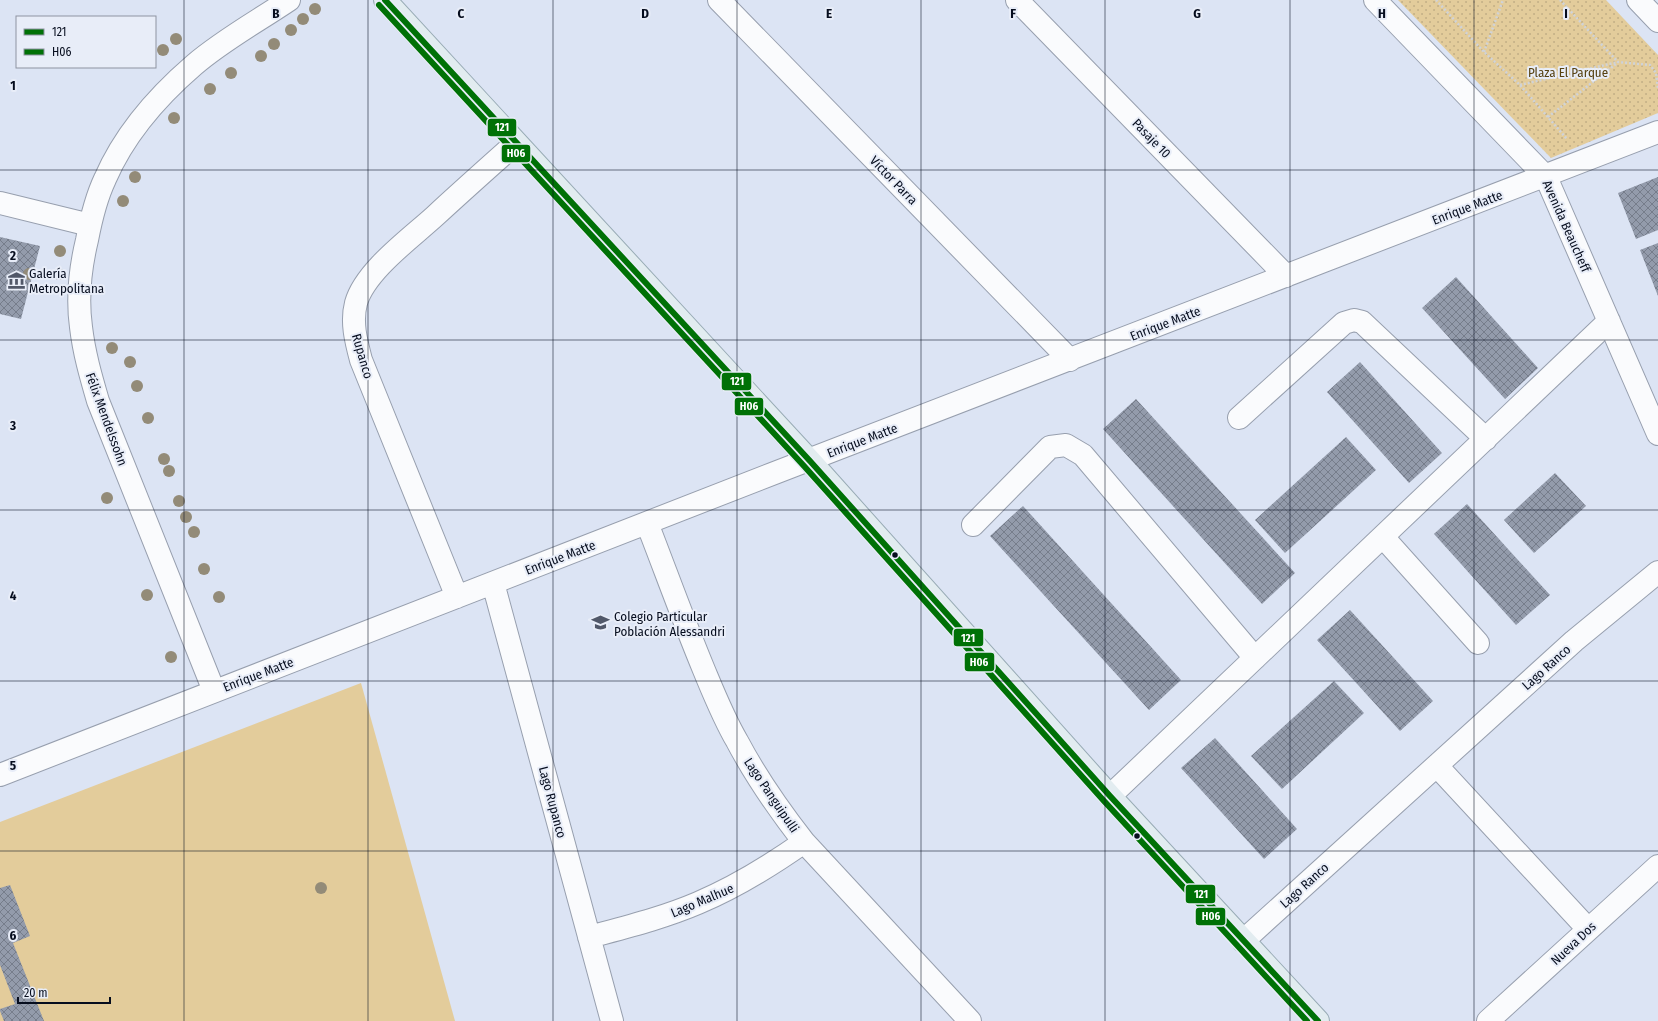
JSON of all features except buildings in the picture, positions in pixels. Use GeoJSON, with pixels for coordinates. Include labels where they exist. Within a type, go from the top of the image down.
{"type":"FeatureCollection","features":[{"type":"Feature","properties":{"kind":"main road"},"geometry":{"type":"LineString","coordinates":[[385,0],[810,461],[1110,796],[1318,1021]]}},
{"type":"Feature","properties":{"kind":"street","name":"Félix Mendelssohn"},"geometry":{"type":"LineString","coordinates":[[214,691],[98,401],[91,377],[81,326],[80,279],[90,225],[105,179],[119,152],[136,127],[157,101],[195,64],[289,0]]}},
{"type":"Feature","properties":{"kind":"street","name":"Víctor Parra"},"geometry":{"type":"LineString","coordinates":[[718,0],[1070,360]]}},
{"type":"Feature","properties":{"kind":"street","name":"Pasaje 10"},"geometry":{"type":"LineString","coordinates":[[1017,0],[1286,276]]}},
{"type":"Feature","properties":{"kind":"street","name":"Avenida Beaucheff"},"geometry":{"type":"LineString","coordinates":[[1375,0],[1546,177],[1658,434]]}},
{"type":"Feature","properties":{"kind":"street"},"geometry":{"type":"LineString","coordinates":[[1638,0],[1658,21]]}},
{"type":"Feature","properties":{"kind":"street","name":"Enrique Matte"},"geometry":{"type":"LineString","coordinates":[[0,775],[647,523],[1546,177],[1658,132]]}},
{"type":"Feature","properties":{"kind":"street","name":"Rupanco"},"geometry":{"type":"LineString","coordinates":[[458,597],[361,360],[355,337],[354,319],[356,302],[365,283],[373,273],[516,143]]}},
{"type":"Feature","properties":{"kind":"street"},"geometry":{"type":"LineString","coordinates":[[0,203],[90,225]]}},
{"type":"Feature","properties":{"kind":"street"},"geometry":{"type":"LineString","coordinates":[[1239,418],[1344,323],[1354,320],[1362,322],[1486,438]]}},
{"type":"Feature","properties":{"kind":"street"},"geometry":{"type":"LineString","coordinates":[[1110,796],[1609,321]]}},
{"type":"Feature","properties":{"kind":"street"},"geometry":{"type":"LineString","coordinates":[[973,525],[1050,447],[1066,444],[1083,455],[1255,658]]}},
{"type":"Feature","properties":{"kind":"street","name":"Lago Panguipulli"},"geometry":{"type":"LineString","coordinates":[[647,523],[693,643],[736,740],[758,778],[780,811],[804,842],[959,1017]]}},
{"type":"Feature","properties":{"kind":"street"},"geometry":{"type":"LineString","coordinates":[[1383,537],[1478,643]]}},
{"type":"Feature","properties":{"kind":"street","name":"Lago Ranco"},"geometry":{"type":"LineString","coordinates":[[1243,940],[1574,641],[1658,572]]}},
{"type":"Feature","properties":{"kind":"street","name":"Lago Rupanco"},"geometry":{"type":"LineString","coordinates":[[493,583],[612,1021]]}},
{"type":"Feature","properties":{"kind":"street"},"geometry":{"type":"LineString","coordinates":[[1437,766],[1588,929]]}},
{"type":"Feature","properties":{"kind":"street","name":"Lago Malhue"},"geometry":{"type":"LineString","coordinates":[[589,937],[662,916],[697,904],[731,889],[769,867],[804,842]]}},
{"type":"Feature","properties":{"kind":"street","name":"Nueva Dos"},"geometry":{"type":"LineString","coordinates":[[1488,1021],[1658,866]]}},
{"type":"Feature","properties":{"kind":"path"},"geometry":{"type":"LineString","coordinates":[[1436,0],[1484,52],[1520,85],[1586,160]]}},
{"type":"Feature","properties":{"kind":"path"},"geometry":{"type":"LineString","coordinates":[[1484,52],[1503,0]]}},
{"type":"Feature","properties":{"kind":"path"},"geometry":{"type":"LineString","coordinates":[[1560,0],[1618,62]]}},
{"type":"Feature","properties":{"kind":"path"},"geometry":{"type":"LineString","coordinates":[[1520,85],[1618,62],[1650,66],[1656,73],[1658,88]]}},
{"type":"Feature","properties":{"kind":"path"},"geometry":{"type":"LineString","coordinates":[[1548,118],[1618,62]]}},
{"type":"Feature","properties":{"kind":"green space","name":"Plaza El Parque"},"geometry":{"type":"Polygon","coordinates":[[[1398,0],[1606,0],[1658,55],[1658,113],[1551,158],[1398,0]]]}},
{"type":"Feature","properties":{"kind":"green space"},"geometry":{"type":"Polygon","coordinates":[[[361,683],[455,1021],[0,1021],[0,822],[361,683]]]}},
{"type":"Feature","properties":{"kind":"transit line","name":"121"},"geometry":{"type":"LineString","coordinates":[[385,0],[810,461],[1110,796],[1318,1021]]}},
{"type":"Feature","properties":{"kind":"transit line","name":"H06"},"geometry":{"type":"LineString","coordinates":[[379,5],[804,466],[1104,801],[1307,1021]]}},
{"type":"Feature","properties":{"kind":"place","name":"Galería Metropolitana"},"geometry":{"type":"Point","coordinates":[16,280]}},
{"type":"Feature","properties":{"kind":"place","name":"Colegio Particular Población Alessandri"},"geometry":{"type":"Point","coordinates":[601,623]}}]}
